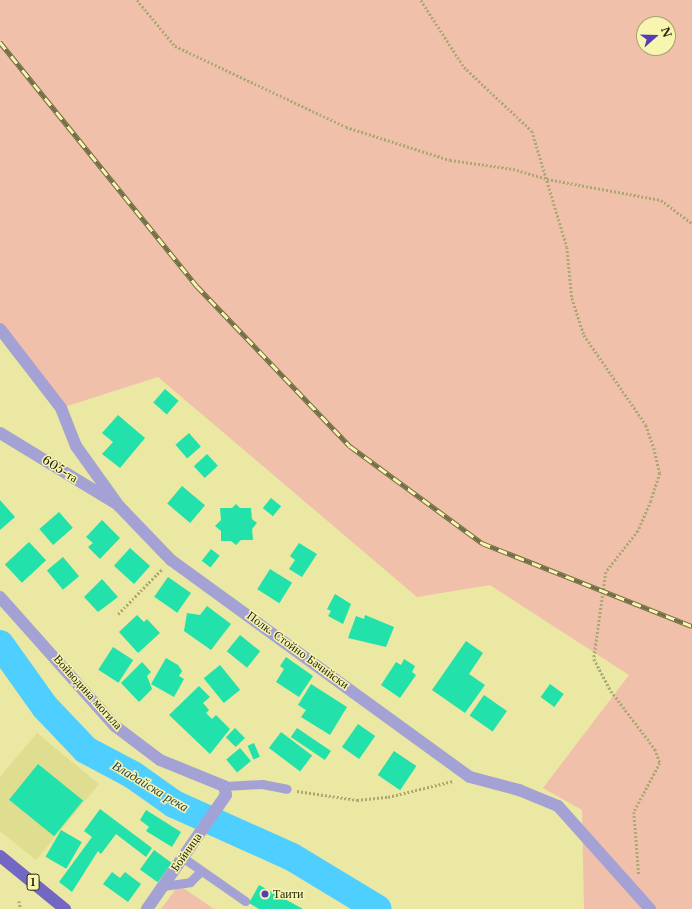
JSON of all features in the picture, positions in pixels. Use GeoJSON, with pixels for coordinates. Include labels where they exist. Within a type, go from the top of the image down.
{"type":"FeatureCollection","features":[{"type":"Feature","properties":{"kind":"main road","name":"1"},"geometry":{"type":"LineString","coordinates":[[0,856],[65,909]]}},
{"type":"Feature","properties":{"kind":"street","name":"Полк. Стойно Бачийски"},"geometry":{"type":"LineString","coordinates":[[0,329],[61,408],[76,446],[119,506],[171,560],[470,777],[519,790],[558,806],[650,909]]}},
{"type":"Feature","properties":{"kind":"street","name":"605-та"},"geometry":{"type":"LineString","coordinates":[[0,433],[119,506]]}},
{"type":"Feature","properties":{"kind":"street","name":"Войводина могила"},"geometry":{"type":"LineString","coordinates":[[0,596],[115,726],[160,760],[225,790]]}},
{"type":"Feature","properties":{"kind":"street","name":"Бойница"},"geometry":{"type":"LineString","coordinates":[[147,909],[193,842],[225,790]]}},
{"type":"Feature","properties":{"kind":"lane"},"geometry":{"type":"LineString","coordinates":[[225,790],[262,784],[287,789]]}},
{"type":"Feature","properties":{"kind":"lane"},"geometry":{"type":"LineString","coordinates":[[182,857],[200,872],[245,901]]}},
{"type":"Feature","properties":{"kind":"lane"},"geometry":{"type":"LineString","coordinates":[[163,886],[190,882],[200,872]]}},
{"type":"Feature","properties":{"kind":"path"},"geometry":{"type":"LineString","coordinates":[[138,0],[175,46],[346,127],[450,160],[513,168],[547,179],[661,200],[692,222]]}},
{"type":"Feature","properties":{"kind":"path"},"geometry":{"type":"LineString","coordinates":[[422,0],[464,66],[532,132],[567,247],[572,298],[584,335],[646,425],[660,473],[638,531],[606,572],[594,659],[611,691],[655,749],[660,763],[634,812],[641,879]]}},
{"type":"Feature","properties":{"kind":"path"},"geometry":{"type":"LineString","coordinates":[[118,614],[171,560]]}},
{"type":"Feature","properties":{"kind":"path"},"geometry":{"type":"LineString","coordinates":[[287,789],[357,800],[388,798],[470,777]]}},
{"type":"Feature","properties":{"kind":"path"},"geometry":{"type":"LineString","coordinates":[[19,901],[20,909]]}},
{"type":"Feature","properties":{"kind":"shaded area"},"geometry":{"type":"Polygon","coordinates":[[[0,0],[692,0],[692,909],[584,909],[582,810],[543,788],[629,675],[490,585],[417,597],[158,377],[61,408],[0,329],[0,0]]]}},
{"type":"Feature","properties":{"kind":"shaded area"},"geometry":{"type":"Polygon","coordinates":[[[37,733],[99,784],[36,860],[0,831],[0,777],[37,733]]]}},
{"type":"Feature","properties":{"kind":"shaded area"},"geometry":{"type":"Polygon","coordinates":[[[179,885],[214,909],[161,909],[179,885]]]}},
{"type":"Feature","properties":{"kind":"building"},"geometry":{"type":"Polygon","coordinates":[[[165,389],[179,401],[167,414],[153,403],[165,389]]]}},
{"type":"Feature","properties":{"kind":"building"},"geometry":{"type":"Polygon","coordinates":[[[118,415],[145,438],[120,468],[102,454],[113,442],[102,433],[118,415]]]}},
{"type":"Feature","properties":{"kind":"building"},"geometry":{"type":"Polygon","coordinates":[[[189,433],[201,447],[187,458],[175,445],[189,433]]]}},
{"type":"Feature","properties":{"kind":"building"},"geometry":{"type":"Polygon","coordinates":[[[207,454],[218,466],[205,478],[194,466],[207,454]]]}},
{"type":"Feature","properties":{"kind":"building"},"geometry":{"type":"Polygon","coordinates":[[[182,486],[205,505],[190,523],[167,504],[182,486]]]}},
{"type":"Feature","properties":{"kind":"building"},"geometry":{"type":"Polygon","coordinates":[[[271,498],[281,506],[273,516],[263,508],[271,498]]]}},
{"type":"Feature","properties":{"kind":"building"},"geometry":{"type":"Polygon","coordinates":[[[0,500],[15,517],[0,530],[0,500]]]}},
{"type":"Feature","properties":{"kind":"building"},"geometry":{"type":"Polygon","coordinates":[[[236,504],[240,508],[251,508],[252,519],[257,523],[252,529],[253,540],[241,540],[236,545],[231,541],[221,541],[221,531],[215,526],[221,520],[220,508],[232,508],[236,504]]]}},
{"type":"Feature","properties":{"kind":"building"},"geometry":{"type":"Polygon","coordinates":[[[59,512],[73,528],[53,545],[39,529],[59,512]]]}},
{"type":"Feature","properties":{"kind":"building"},"geometry":{"type":"Polygon","coordinates":[[[102,520],[120,538],[100,559],[88,547],[93,543],[86,537],[102,520]]]}},
{"type":"Feature","properties":{"kind":"building"},"geometry":{"type":"Polygon","coordinates":[[[29,542],[46,560],[22,583],[5,565],[29,542]]]}},
{"type":"Feature","properties":{"kind":"building"},"geometry":{"type":"Polygon","coordinates":[[[299,543],[317,554],[302,577],[289,569],[295,560],[290,556],[299,543]]]}},
{"type":"Feature","properties":{"kind":"building"},"geometry":{"type":"Polygon","coordinates":[[[130,548],[150,566],[134,584],[114,566],[130,548]]]}},
{"type":"Feature","properties":{"kind":"building"},"geometry":{"type":"Polygon","coordinates":[[[211,549],[220,556],[210,568],[202,561],[211,549]]]}},
{"type":"Feature","properties":{"kind":"building"},"geometry":{"type":"Polygon","coordinates":[[[63,557],[79,576],[63,590],[47,570],[63,557]]]}},
{"type":"Feature","properties":{"kind":"building"},"geometry":{"type":"Polygon","coordinates":[[[270,569],[292,583],[279,603],[257,589],[270,569]]]}},
{"type":"Feature","properties":{"kind":"building"},"geometry":{"type":"Polygon","coordinates":[[[168,577],[191,593],[177,613],[154,597],[168,577]]]}},
{"type":"Feature","properties":{"kind":"building"},"geometry":{"type":"Polygon","coordinates":[[[102,579],[118,597],[98,612],[84,597],[102,579]]]}},
{"type":"Feature","properties":{"kind":"building"},"geometry":{"type":"Polygon","coordinates":[[[335,594],[351,604],[343,624],[328,616],[331,611],[327,609],[335,594]]]}},
{"type":"Feature","properties":{"kind":"building"},"geometry":{"type":"Polygon","coordinates":[[[207,606],[231,624],[211,650],[184,631],[187,613],[200,615],[207,606]]]}},
{"type":"Feature","properties":{"kind":"building"},"geometry":{"type":"Polygon","coordinates":[[[137,615],[144,622],[147,619],[160,633],[138,653],[119,632],[137,615]]]}},
{"type":"Feature","properties":{"kind":"building"},"geometry":{"type":"Polygon","coordinates":[[[365,615],[394,627],[386,647],[348,638],[356,616],[364,619],[365,615]]]}},
{"type":"Feature","properties":{"kind":"building"},"geometry":{"type":"Polygon","coordinates":[[[240,635],[260,651],[247,668],[227,651],[240,635]]]}},
{"type":"Feature","properties":{"kind":"building"},"geometry":{"type":"Polygon","coordinates":[[[466,641],[483,653],[469,674],[485,685],[465,713],[432,690],[466,641]]]}},
{"type":"Feature","properties":{"kind":"building"},"geometry":{"type":"Polygon","coordinates":[[[113,647],[133,660],[118,683],[98,670],[113,647]]]}},
{"type":"Feature","properties":{"kind":"building"},"geometry":{"type":"Polygon","coordinates":[[[286,657],[313,676],[299,697],[276,682],[284,669],[280,666],[286,657]]]}},
{"type":"Feature","properties":{"kind":"building"},"geometry":{"type":"Polygon","coordinates":[[[166,658],[178,665],[182,671],[179,676],[184,679],[174,697],[151,684],[166,658]]]}},
{"type":"Feature","properties":{"kind":"building"},"geometry":{"type":"Polygon","coordinates":[[[404,659],[415,666],[412,672],[416,675],[400,698],[381,685],[396,662],[401,665],[404,659]]]}},
{"type":"Feature","properties":{"kind":"building"},"geometry":{"type":"Polygon","coordinates":[[[142,662],[151,672],[147,676],[152,689],[139,702],[121,683],[142,662]]]}},
{"type":"Feature","properties":{"kind":"building"},"geometry":{"type":"Polygon","coordinates":[[[220,665],[240,690],[224,703],[204,678],[220,665]]]}},
{"type":"Feature","properties":{"kind":"building"},"geometry":{"type":"Polygon","coordinates":[[[311,684],[347,707],[330,735],[301,717],[306,710],[298,705],[311,684]]]}},
{"type":"Feature","properties":{"kind":"building"},"geometry":{"type":"Polygon","coordinates":[[[550,684],[564,694],[554,707],[541,697],[550,684]]]}},
{"type":"Feature","properties":{"kind":"building"},"geometry":{"type":"Polygon","coordinates":[[[199,686],[210,697],[203,703],[209,710],[206,713],[212,719],[216,715],[230,729],[210,754],[169,715],[199,686]]]}},
{"type":"Feature","properties":{"kind":"building"},"geometry":{"type":"Polygon","coordinates":[[[484,695],[507,711],[493,732],[470,715],[484,695]]]}},
{"type":"Feature","properties":{"kind":"building"},"geometry":{"type":"Polygon","coordinates":[[[358,724],[375,736],[359,759],[342,747],[358,724]]]}},
{"type":"Feature","properties":{"kind":"building"},"geometry":{"type":"Polygon","coordinates":[[[235,728],[245,738],[236,747],[226,737],[235,728]]]}},
{"type":"Feature","properties":{"kind":"building"},"geometry":{"type":"Polygon","coordinates":[[[297,728],[331,751],[325,760],[291,737],[297,728]]]}},
{"type":"Feature","properties":{"kind":"building"},"geometry":{"type":"Polygon","coordinates":[[[281,732],[312,755],[300,771],[269,748],[281,732]]]}},
{"type":"Feature","properties":{"kind":"building"},"geometry":{"type":"Polygon","coordinates":[[[254,743],[260,757],[253,760],[248,746],[254,743]]]}},
{"type":"Feature","properties":{"kind":"building"},"geometry":{"type":"Polygon","coordinates":[[[240,748],[251,761],[237,773],[226,760],[240,748]]]}},
{"type":"Feature","properties":{"kind":"building"},"geometry":{"type":"Polygon","coordinates":[[[394,751],[416,766],[400,790],[378,775],[394,751]]]}},
{"type":"Feature","properties":{"kind":"building"},"geometry":{"type":"Polygon","coordinates":[[[38,764],[83,801],[54,836],[9,800],[38,764]]]}},
{"type":"Feature","properties":{"kind":"building"},"geometry":{"type":"Polygon","coordinates":[[[100,809],[152,848],[146,857],[116,834],[101,854],[98,851],[72,892],[59,882],[92,837],[84,831],[100,809]]]}},
{"type":"Feature","properties":{"kind":"building"},"geometry":{"type":"Polygon","coordinates":[[[146,810],[181,832],[172,847],[146,831],[149,827],[140,820],[146,810]]]}},
{"type":"Feature","properties":{"kind":"building"},"geometry":{"type":"Polygon","coordinates":[[[61,830],[82,842],[66,869],[46,857],[61,830]]]}},
{"type":"Feature","properties":{"kind":"building"},"geometry":{"type":"Polygon","coordinates":[[[154,850],[172,863],[158,882],[140,869],[154,850]]]}},
{"type":"Feature","properties":{"kind":"building"},"geometry":{"type":"Polygon","coordinates":[[[112,872],[120,878],[125,872],[141,884],[128,902],[103,884],[112,872]]]}},
{"type":"Feature","properties":{"kind":"building","name":"Таити"},"geometry":{"type":"Polygon","coordinates":[[[259,885],[303,909],[259,909],[249,903],[259,885]]]}},
{"type":"Feature","properties":{"kind":"waterway","name":"Владайска река"},"geometry":{"type":"LineString","coordinates":[[0,644],[45,707],[86,750],[133,775],[174,804],[292,857],[378,909]]}},
{"type":"Feature","properties":{"kind":"waterway"},"geometry":{"type":"LineString","coordinates":[[359,909],[366,901]]}},
{"type":"Feature","properties":{"kind":"railway"},"geometry":{"type":"LineString","coordinates":[[0,42],[197,286],[350,446],[482,543],[692,626]]}},
{"type":"Feature","properties":{"kind":"place","name":"Таити"},"geometry":{"type":"Point","coordinates":[265,894]}}]}
